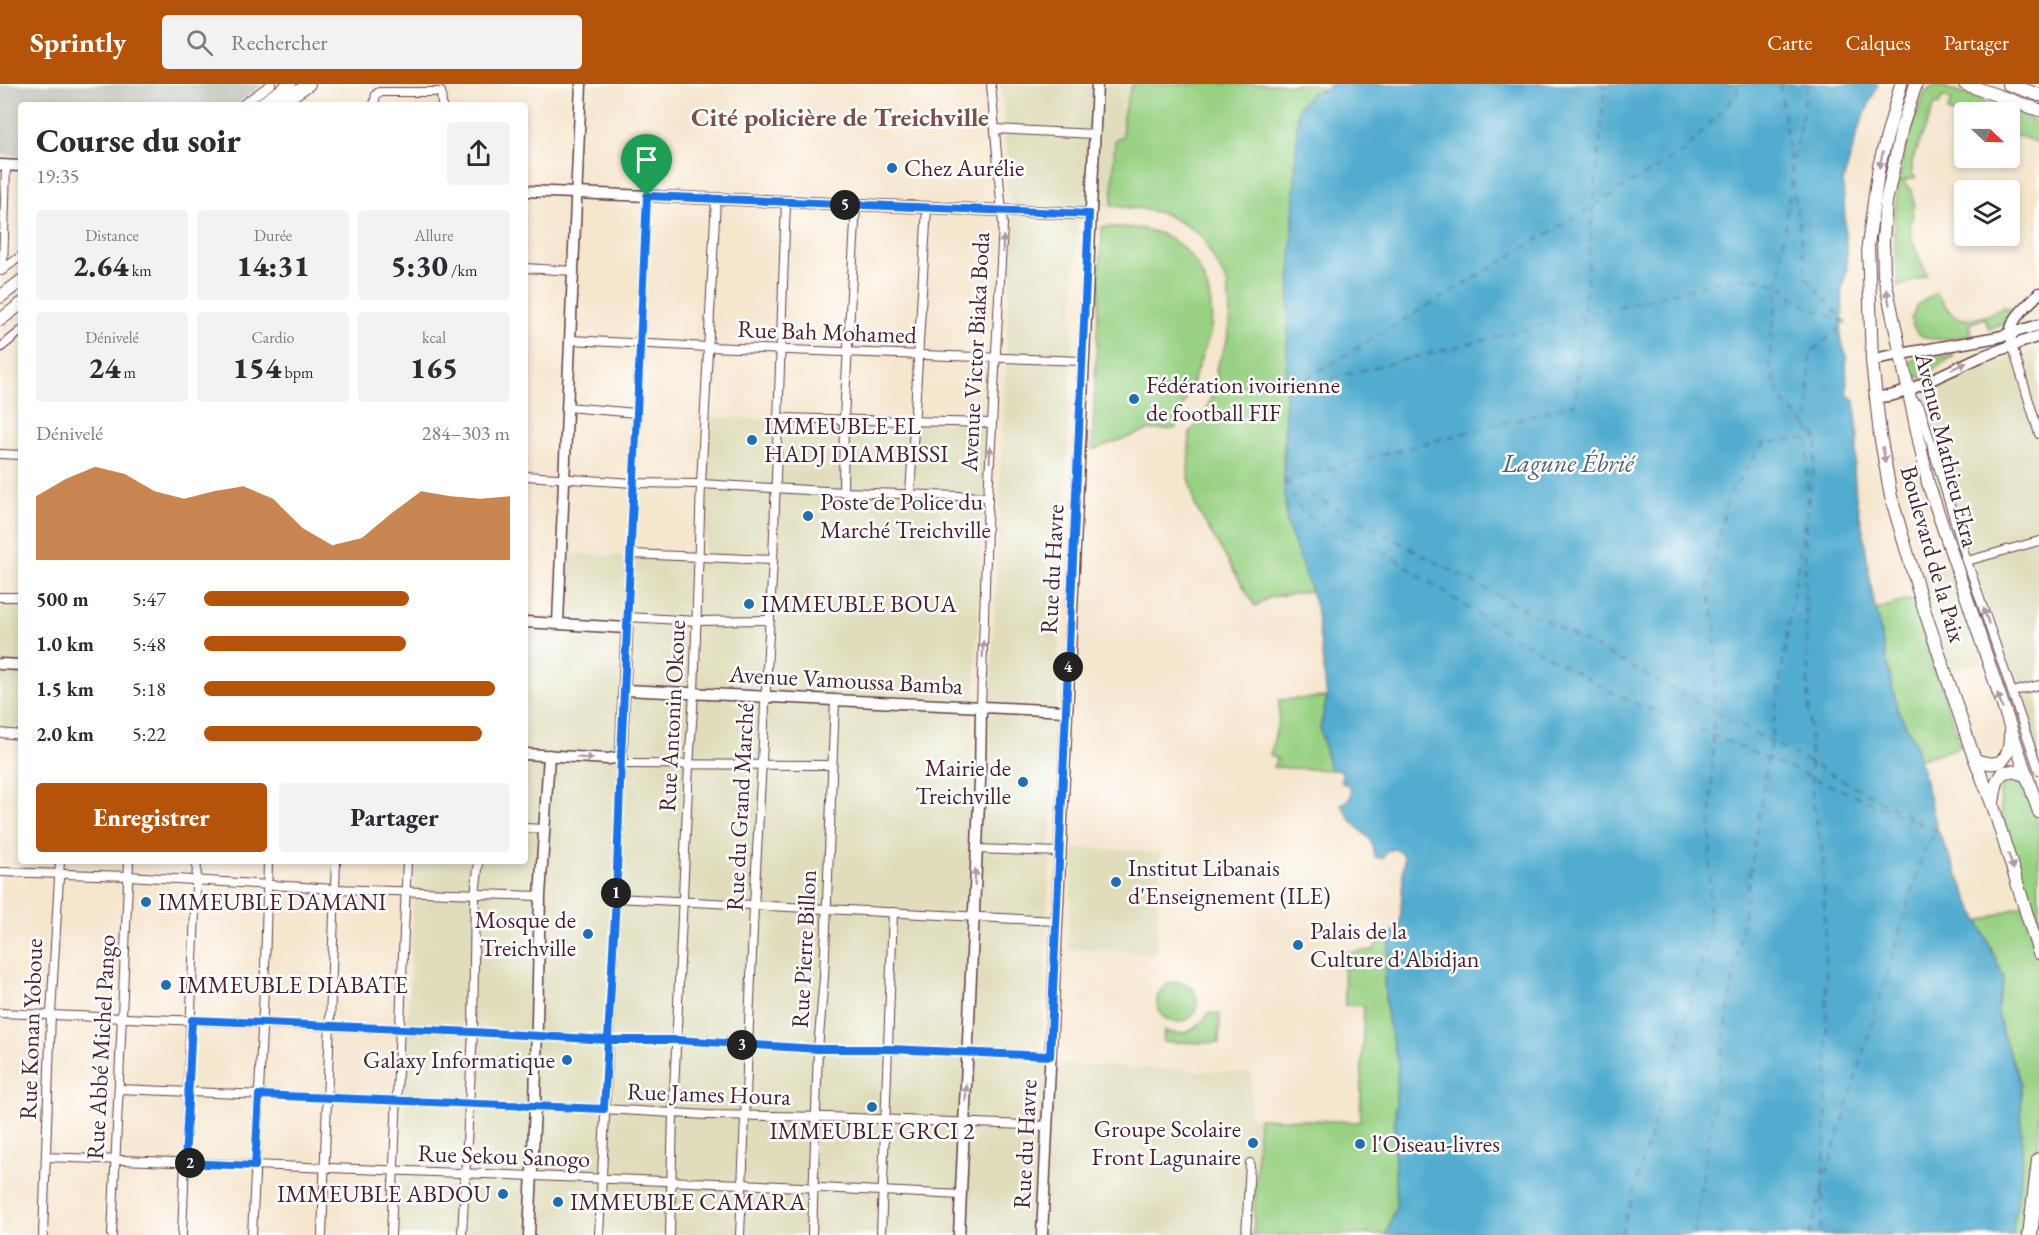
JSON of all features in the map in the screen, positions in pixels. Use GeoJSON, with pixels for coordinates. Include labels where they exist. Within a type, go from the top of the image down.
{"type":"FeatureCollection","features":[{"type":"Feature","properties":{"kind":"highway"},"geometry":{"type":"LineString","coordinates":[[2030,1235],[2039,1160]]}},
{"type":"Feature","properties":{"kind":"main road"},"geometry":{"type":"LineString","coordinates":[[264,102],[290,84]]}},
{"type":"Feature","properties":{"kind":"main road"},"geometry":{"type":"LineString","coordinates":[[282,102],[309,84]]}},
{"type":"Feature","properties":{"kind":"main road","name":"Boulevard de la Paix"},"geometry":{"type":"LineString","coordinates":[[1901,84],[1879,166],[1868,245],[1875,397],[1897,521],[1922,603],[1993,806],[2039,953]]}},
{"type":"Feature","properties":{"kind":"main road"},"geometry":{"type":"LineString","coordinates":[[1965,84],[2039,110]]}},
{"type":"Feature","properties":{"kind":"main road"},"geometry":{"type":"LineString","coordinates":[[2007,84],[2039,95]]}},
{"type":"Feature","properties":{"kind":"main road","name":"Avenue Mathieu Ekra"},"geometry":{"type":"LineString","coordinates":[[1915,87],[1902,127],[1886,202],[1883,240],[1884,275],[1928,483],[2039,812]]}},
{"type":"Feature","properties":{"kind":"main road"},"geometry":{"type":"LineString","coordinates":[[0,297],[18,283]]}},
{"type":"Feature","properties":{"kind":"main road"},"geometry":{"type":"LineString","coordinates":[[0,320],[18,306]]}},
{"type":"Feature","properties":{"kind":"main road"},"geometry":{"type":"LineString","coordinates":[[1976,760],[1992,764],[2002,761],[2008,753],[2009,728]]}},
{"type":"Feature","properties":{"kind":"main road"},"geometry":{"type":"LineString","coordinates":[[1993,806],[1996,784],[2000,775],[2008,770],[2026,776]]}},
{"type":"Feature","properties":{"kind":"street"},"geometry":{"type":"LineString","coordinates":[[246,102],[271,84]]}},
{"type":"Feature","properties":{"kind":"street"},"geometry":{"type":"LineString","coordinates":[[558,623],[581,84]]}},
{"type":"Feature","properties":{"kind":"street","name":"Avenue Victor Biaka Boda"},"geometry":{"type":"LineString","coordinates":[[959,1235],[976,849],[988,497],[1001,279],[1002,210],[991,84]]}},
{"type":"Feature","properties":{"kind":"street","name":"Rue du Havre"},"geometry":{"type":"LineString","coordinates":[[1042,1235],[1097,84]]}},
{"type":"Feature","properties":{"kind":"street"},"geometry":{"type":"LineString","coordinates":[[375,102],[376,94],[379,92],[441,92],[442,102]]}},
{"type":"Feature","properties":{"kind":"street"},"geometry":{"type":"LineString","coordinates":[[995,129],[1094,134]]}},
{"type":"Feature","properties":{"kind":"street"},"geometry":{"type":"LineString","coordinates":[[1,271],[3,165],[18,166]]}},
{"type":"Feature","properties":{"kind":"street"},"geometry":{"type":"LineString","coordinates":[[528,191],[1089,214]]}},
{"type":"Feature","properties":{"kind":"street"},"geometry":{"type":"LineString","coordinates":[[598,1235],[616,898],[647,196]]}},
{"type":"Feature","properties":{"kind":"street","name":"Rue Antonin Okoue"},"geometry":{"type":"LineString","coordinates":[[670,1235],[673,1113],[716,199]]}},
{"type":"Feature","properties":{"kind":"street","name":"Rue du Grand Marché"},"geometry":{"type":"LineString","coordinates":[[740,1235],[753,906],[773,560],[786,201]]}},
{"type":"Feature","properties":{"kind":"street"},"geometry":{"type":"LineString","coordinates":[[843,492],[844,418],[856,205]]}},
{"type":"Feature","properties":{"kind":"street"},"geometry":{"type":"LineString","coordinates":[[910,495],[927,207]]}},
{"type":"Feature","properties":{"kind":"street"},"geometry":{"type":"LineString","coordinates":[[1,271],[18,258]]}},
{"type":"Feature","properties":{"kind":"street"},"geometry":{"type":"LineString","coordinates":[[528,268],[574,271]]}},
{"type":"Feature","properties":{"kind":"street"},"geometry":{"type":"LineString","coordinates":[[2039,294],[2011,324],[2009,334],[2039,434]]}},
{"type":"Feature","properties":{"kind":"street"},"geometry":{"type":"LineString","coordinates":[[1872,361],[2009,334],[2039,325]]}},
{"type":"Feature","properties":{"kind":"street"},"geometry":{"type":"LineString","coordinates":[[0,348],[18,333]]}},
{"type":"Feature","properties":{"kind":"street"},"geometry":{"type":"LineString","coordinates":[[1875,397],[1908,394],[1980,357],[2039,336]]}},
{"type":"Feature","properties":{"kind":"street","name":"Rue Bah Mohamed"},"geometry":{"type":"LineString","coordinates":[[570,340],[1082,361]]}},
{"type":"Feature","properties":{"kind":"street"},"geometry":{"type":"LineString","coordinates":[[1908,394],[1920,407],[1967,561],[2039,771]]}},
{"type":"Feature","properties":{"kind":"street"},"geometry":{"type":"LineString","coordinates":[[567,407],[636,413]]}},
{"type":"Feature","properties":{"kind":"street"},"geometry":{"type":"LineString","coordinates":[[777,418],[992,423]]}},
{"type":"Feature","properties":{"kind":"street"},"geometry":{"type":"LineString","coordinates":[[0,454],[18,455]]}},
{"type":"Feature","properties":{"kind":"street"},"geometry":{"type":"LineString","coordinates":[[528,476],[634,483],[988,497]]}},
{"type":"Feature","properties":{"kind":"street"},"geometry":{"type":"LineString","coordinates":[[1967,561],[2039,541]]}},
{"type":"Feature","properties":{"kind":"street"},"geometry":{"type":"LineString","coordinates":[[1949,547],[1962,544]]}},
{"type":"Feature","properties":{"kind":"street"},"geometry":{"type":"LineString","coordinates":[[631,555],[773,560]]}},
{"type":"Feature","properties":{"kind":"street"},"geometry":{"type":"LineString","coordinates":[[0,597],[18,597]]}},
{"type":"Feature","properties":{"kind":"street"},"geometry":{"type":"LineString","coordinates":[[528,622],[770,621]]}},
{"type":"Feature","properties":{"kind":"street"},"geometry":{"type":"LineString","coordinates":[[1988,663],[2001,660]]}},
{"type":"Feature","properties":{"kind":"street"},"geometry":{"type":"LineString","coordinates":[[0,664],[18,665]]}},
{"type":"Feature","properties":{"kind":"street"},"geometry":{"type":"LineString","coordinates":[[2012,692],[2039,685]]}},
{"type":"Feature","properties":{"kind":"street","name":"Avenue Vamoussa Bamba"},"geometry":{"type":"LineString","coordinates":[[625,690],[1066,711]]}},
{"type":"Feature","properties":{"kind":"street","name":"Rue Pierre Billon"},"geometry":{"type":"LineString","coordinates":[[812,1235],[818,1049],[824,977],[835,700]]}},
{"type":"Feature","properties":{"kind":"street"},"geometry":{"type":"LineString","coordinates":[[0,733],[18,735]]}},
{"type":"Feature","properties":{"kind":"street"},"geometry":{"type":"LineString","coordinates":[[528,754],[689,765],[832,765]]}},
{"type":"Feature","properties":{"kind":"street"},"geometry":{"type":"LineString","coordinates":[[529,1235],[535,1106],[540,896],[549,755]]}},
{"type":"Feature","properties":{"kind":"street"},"geometry":{"type":"LineString","coordinates":[[528,828],[544,829]]}},
{"type":"Feature","properties":{"kind":"street"},"geometry":{"type":"LineString","coordinates":[[976,849],[1060,852]]}},
{"type":"Feature","properties":{"kind":"street","name":"Rue Konan Yoboue"},"geometry":{"type":"LineString","coordinates":[[43,1235],[51,1014],[60,864]]}},
{"type":"Feature","properties":{"kind":"street","name":"Rue Abbé Michel Pango"},"geometry":{"type":"LineString","coordinates":[[112,1235],[129,864]]}},
{"type":"Feature","properties":{"kind":"street"},"geometry":{"type":"LineString","coordinates":[[182,1235],[197,864]]}},
{"type":"Feature","properties":{"kind":"street"},"geometry":{"type":"LineString","coordinates":[[252,1235],[268,864]]}},
{"type":"Feature","properties":{"kind":"street"},"geometry":{"type":"LineString","coordinates":[[322,1235],[336,864]]}},
{"type":"Feature","properties":{"kind":"street"},"geometry":{"type":"LineString","coordinates":[[392,1235],[408,864]]}},
{"type":"Feature","properties":{"kind":"street"},"geometry":{"type":"LineString","coordinates":[[462,1235],[473,1032],[475,894],[478,864]]}},
{"type":"Feature","properties":{"kind":"street"},"geometry":{"type":"LineString","coordinates":[[0,872],[129,876],[335,889],[540,896]]}},
{"type":"Feature","properties":{"kind":"street"},"geometry":{"type":"LineString","coordinates":[[616,898],[1056,921]]}},
{"type":"Feature","properties":{"kind":"street"},"geometry":{"type":"LineString","coordinates":[[881,1235],[893,912]]}},
{"type":"Feature","properties":{"kind":"street"},"geometry":{"type":"LineString","coordinates":[[0,1012],[608,1040],[677,1040],[818,1049],[889,1049],[1050,1056]]}},
{"type":"Feature","properties":{"kind":"street","name":"Rue James Houra"},"geometry":{"type":"LineString","coordinates":[[119,1089],[744,1116],[1047,1126]]}},
{"type":"Feature","properties":{"kind":"street","name":"Rue Sekou Sanogo"},"geometry":{"type":"LineString","coordinates":[[46,1157],[741,1184],[961,1195]]}},
{"type":"Feature","properties":{"kind":"street"},"geometry":{"type":"LineString","coordinates":[[1246,1235],[1250,1163]]}},
{"type":"Feature","properties":{"kind":"shaded area"},"geometry":{"type":"Polygon","coordinates":[[[0,84],[263,84],[240,102],[18,102],[18,156],[0,155],[0,84]]]}},
{"type":"Feature","properties":{"kind":"shaded area"},"geometry":{"type":"Polygon","coordinates":[[[1001,84],[1312,84],[1326,90],[1298,108],[1292,245],[1205,244],[1202,237],[1181,222],[1165,214],[1143,209],[1081,206],[1078,212],[1050,849],[984,853],[1050,856],[1041,1063],[1252,1073],[1250,1117],[1259,1118],[1257,1164],[1248,1163],[1243,1235],[398,1235],[415,864],[528,864],[528,617],[558,617],[560,553],[704,559],[707,417],[992,423],[983,516],[971,771],[987,772],[1013,208],[1006,181],[1001,84]]]}},
{"type":"Feature","properties":{"kind":"shaded area"},"geometry":{"type":"Polygon","coordinates":[[[2039,350],[2039,777],[1922,403],[1931,389],[1945,379],[2039,350]]]}},
{"type":"Feature","properties":{"kind":"shaded area"},"geometry":{"type":"Polygon","coordinates":[[[1950,564],[1982,661],[1950,672],[1918,575],[1950,564]]]}},
{"type":"Feature","properties":{"kind":"shaded area"},"geometry":{"type":"Polygon","coordinates":[[[0,595],[18,596],[18,728],[0,727],[0,595]]]}},
{"type":"Feature","properties":{"kind":"shaded area","name":"Institut Libanais d'Enseignement (ILE)"},"geometry":{"type":"Polygon","coordinates":[[[1073,848],[1161,852],[1156,953],[1068,949],[1073,848]]]}},
{"type":"Feature","properties":{"kind":"green space"},"geometry":{"type":"Polygon","coordinates":[[[1132,84],[1312,84],[1326,90],[1298,108],[1283,465],[1287,523],[1312,591],[1270,597],[1255,606],[1195,506],[1188,472],[1190,432],[1203,419],[1218,380],[1216,369],[1227,341],[1229,323],[1227,283],[1202,237],[1192,229],[1165,214],[1112,206],[1115,140],[1123,136],[1123,116],[1132,84]]]}},
{"type":"Feature","properties":{"kind":"green space"},"geometry":{"type":"Polygon","coordinates":[[[1940,86],[1987,102],[1954,102],[1954,114],[1947,112],[1952,100],[1942,97],[1939,105],[1935,104],[1912,161],[1912,174],[1916,178],[1902,181],[1912,191],[1914,204],[1910,232],[1927,275],[1899,287],[1894,242],[1894,215],[1902,161],[1924,94],[1932,87],[1940,86]]]}},
{"type":"Feature","properties":{"kind":"green space"},"geometry":{"type":"Polygon","coordinates":[[[2020,113],[2039,125],[2039,143],[2020,136],[2020,113]]]}},
{"type":"Feature","properties":{"kind":"green space"},"geometry":{"type":"Polygon","coordinates":[[[1102,227],[1131,227],[1148,230],[1178,244],[1190,256],[1206,284],[1212,317],[1209,338],[1175,429],[1149,430],[1092,450],[1102,227]]]}},
{"type":"Feature","properties":{"kind":"green space"},"geometry":{"type":"Polygon","coordinates":[[[1936,293],[1949,310],[1960,318],[1973,319],[2005,307],[2017,311],[2002,323],[1989,329],[1985,318],[1969,324],[1972,335],[1945,339],[1928,338],[1920,335],[1911,320],[1917,305],[1936,293]]]}},
{"type":"Feature","properties":{"kind":"green space"},"geometry":{"type":"Polygon","coordinates":[[[1955,355],[1923,377],[1914,377],[1909,370],[1914,359],[1955,355]]]}},
{"type":"Feature","properties":{"kind":"green space"},"geometry":{"type":"Polygon","coordinates":[[[1911,599],[1961,747],[1919,759],[1915,743],[1897,708],[1875,610],[1911,599]]]}},
{"type":"Feature","properties":{"kind":"green space"},"geometry":{"type":"Polygon","coordinates":[[[1327,697],[1320,729],[1330,770],[1273,767],[1277,758],[1270,756],[1279,719],[1279,700],[1327,697]]]}},
{"type":"Feature","properties":{"kind":"green space"},"geometry":{"type":"Polygon","coordinates":[[[2006,774],[2018,776],[2025,785],[2039,827],[2039,1235],[2012,1235],[2022,1169],[2021,1083],[2002,1033],[1997,1008],[2004,978],[1979,922],[2030,902],[2001,817],[2000,788],[2006,774]]]}},
{"type":"Feature","properties":{"kind":"green space"},"geometry":{"type":"Polygon","coordinates":[[[1391,934],[1384,981],[1387,1019],[1398,1063],[1394,1137],[1396,1207],[1386,1235],[1253,1235],[1259,1118],[1360,1122],[1364,1006],[1345,1005],[1344,953],[1373,950],[1378,942],[1391,934]]]}},
{"type":"Feature","properties":{"kind":"green space"},"geometry":{"type":"Polygon","coordinates":[[[1177,982],[1185,983],[1191,988],[1196,994],[1196,1010],[1191,1016],[1185,1021],[1177,1022],[1169,1021],[1163,1016],[1158,1010],[1157,1002],[1158,994],[1163,988],[1169,983],[1177,982]]]}},
{"type":"Feature","properties":{"kind":"green space"},"geometry":{"type":"Polygon","coordinates":[[[1209,1013],[1220,1014],[1219,1043],[1163,1042],[1164,1031],[1184,1033],[1190,1031],[1209,1013]]]}},
{"type":"Feature","properties":{"kind":"water","name":"Lagune Ébrié"},"geometry":{"type":"Polygon","coordinates":[[[1328,84],[1878,84],[1859,127],[1843,182],[1847,267],[1842,289],[1843,314],[1840,337],[1846,355],[1847,394],[1855,400],[1858,438],[1854,470],[1856,499],[1872,593],[1897,708],[1915,743],[1938,831],[2004,978],[1997,1008],[2002,1033],[2021,1083],[2022,1169],[2012,1235],[1386,1235],[1396,1207],[1394,1137],[1398,1063],[1387,1019],[1384,981],[1391,934],[1400,928],[1404,858],[1395,849],[1387,851],[1383,858],[1375,857],[1370,840],[1351,820],[1341,804],[1348,801],[1351,792],[1348,786],[1342,783],[1342,770],[1330,770],[1320,729],[1327,697],[1316,606],[1287,523],[1284,489],[1286,374],[1298,108],[1312,92],[1326,90],[1328,84]]]}},
{"type":"Feature","properties":{"kind":"ferry route"},"geometry":{"type":"LineString","coordinates":[[1286,480],[1575,404],[1605,84]]}},
{"type":"Feature","properties":{"kind":"ferry route"},"geometry":{"type":"LineString","coordinates":[[1294,386],[1682,153],[1737,95],[1738,84]]}},
{"type":"Feature","properties":{"kind":"ferry route"},"geometry":{"type":"LineString","coordinates":[[1780,84],[1791,172]]}},
{"type":"Feature","properties":{"kind":"ferry route"},"geometry":{"type":"LineString","coordinates":[[1808,84],[1794,157],[1769,361],[1779,397],[1817,437]]}},
{"type":"Feature","properties":{"kind":"ferry route"},"geometry":{"type":"LineString","coordinates":[[1792,180],[1807,278],[1845,322]]}},
{"type":"Feature","properties":{"kind":"ferry route"},"geometry":{"type":"LineString","coordinates":[[1291,388],[1737,278],[1759,279],[1783,287],[1799,303],[1846,323],[1810,353],[1805,588],[1812,794],[1823,859],[1828,1070],[1821,1235]]}},
{"type":"Feature","properties":{"kind":"ferry route"},"geometry":{"type":"LineString","coordinates":[[1621,1235],[1708,941],[1716,627],[1708,587],[1728,496],[1764,443],[1818,438]]}},
{"type":"Feature","properties":{"kind":"ferry route"},"geometry":{"type":"LineString","coordinates":[[1808,505],[1818,439]]}},
{"type":"Feature","properties":{"kind":"ferry route"},"geometry":{"type":"LineString","coordinates":[[1284,480],[1300,509],[1334,534],[1392,557],[1506,633],[1619,696],[1938,831],[1926,845],[1825,1180]]}},
{"type":"Feature","properties":{"kind":"ferry route"},"geometry":{"type":"LineString","coordinates":[[1285,481],[1928,826]]}},
{"type":"Feature","properties":{"kind":"ferry route"},"geometry":{"type":"LineString","coordinates":[[1694,1235],[1805,519]]}},
{"type":"Feature","properties":{"kind":"ferry route"},"geometry":{"type":"LineString","coordinates":[[1809,1235],[1823,1187]]}},
{"type":"Feature","properties":{"kind":"place","name":"Chez Aurélie"},"geometry":{"type":"Point","coordinates":[892,168]}},
{"type":"Feature","properties":{"kind":"place","name":"Fédération ivoirienne de football FIF"},"geometry":{"type":"Point","coordinates":[1134,399]}},
{"type":"Feature","properties":{"kind":"place","name":"IMMEUBLE EL HADJ DIAMBISSI"},"geometry":{"type":"Point","coordinates":[752,440]}},
{"type":"Feature","properties":{"kind":"place","name":"Poste de Police du Marché Treichville"},"geometry":{"type":"Point","coordinates":[808,516]}},
{"type":"Feature","properties":{"kind":"place","name":"IMMEUBLE BOUA"},"geometry":{"type":"Point","coordinates":[749,604]}},
{"type":"Feature","properties":{"kind":"place","name":"Mairie de Treichville"},"geometry":{"type":"Point","coordinates":[1023,782]}},
{"type":"Feature","properties":{"kind":"place","name":"Institut Libanais d'Enseignement (ILE)"},"geometry":{"type":"Point","coordinates":[1116,882]}},
{"type":"Feature","properties":{"kind":"place","name":"IMMEUBLE DAMANI"},"geometry":{"type":"Point","coordinates":[146,902]}},
{"type":"Feature","properties":{"kind":"place","name":"Mosque de Treichville"},"geometry":{"type":"Point","coordinates":[588,934]}},
{"type":"Feature","properties":{"kind":"place","name":"Palais de la Culture d'Abidjan"},"geometry":{"type":"Point","coordinates":[1298,945]}},
{"type":"Feature","properties":{"kind":"place","name":"IMMEUBLE DIABATE"},"geometry":{"type":"Point","coordinates":[166,985]}},
{"type":"Feature","properties":{"kind":"place","name":"Galaxy Informatique"},"geometry":{"type":"Point","coordinates":[567,1060]}},
{"type":"Feature","properties":{"kind":"place","name":"IMMEUBLE GRCI 2"},"geometry":{"type":"Point","coordinates":[872,1107]}},
{"type":"Feature","properties":{"kind":"place","name":"Groupe Scolaire Front Lagunaire"},"geometry":{"type":"Point","coordinates":[1253,1143]}},
{"type":"Feature","properties":{"kind":"place","name":"l'Oiseau-livres"},"geometry":{"type":"Point","coordinates":[1360,1144]}},
{"type":"Feature","properties":{"kind":"place","name":"IMMEUBLE ABDOU"},"geometry":{"type":"Point","coordinates":[503,1194]}},
{"type":"Feature","properties":{"kind":"place","name":"IMMEUBLE CAMARA"},"geometry":{"type":"Point","coordinates":[558,1202]}},
{"type":"Feature","properties":{"kind":"district","name":"Cité policière de Treichville"},"geometry":{"type":"Point","coordinates":[840,117]}},
{"type":"Feature","properties":{"kind":"route"},"geometry":{"type":"LineString","coordinates":[[647,196],[616,898],[608,1040],[604,1109],[259,1095],[255,1166],[185,1163],[192,1020],[608,1040],[677,1040],[818,1049],[889,1049],[1050,1056],[1089,214],[647,196]]}}]}
